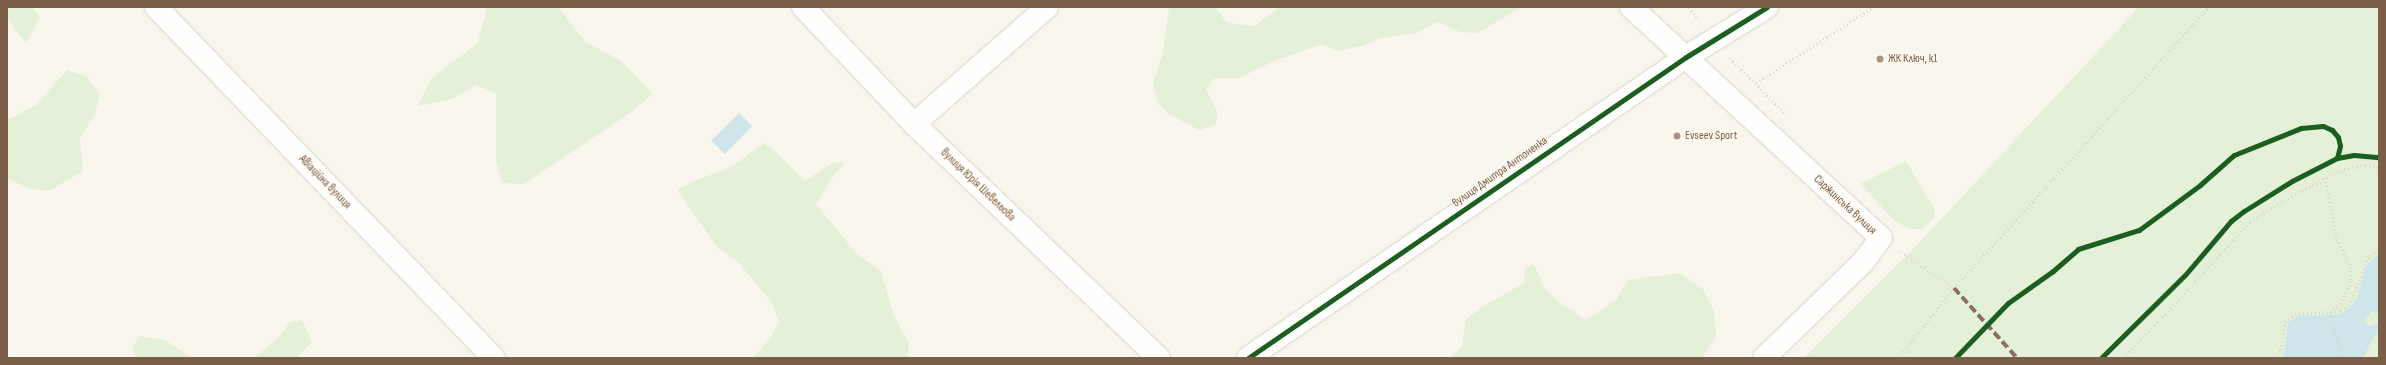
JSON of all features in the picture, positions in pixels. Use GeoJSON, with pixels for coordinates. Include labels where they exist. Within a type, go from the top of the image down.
{"type":"FeatureCollection","features":[{"type":"Feature","properties":{"kind":"street","name":"Авіаційна вулиця"},"geometry":{"type":"LineString","coordinates":[[156,7],[494,358]]}},
{"type":"Feature","properties":{"kind":"street","name":"вулиця Юрія Шевельова"},"geometry":{"type":"LineString","coordinates":[[803,7],[914,124],[1159,358]]}},
{"type":"Feature","properties":{"kind":"street"},"geometry":{"type":"LineString","coordinates":[[914,124],[1047,7]]}},
{"type":"Feature","properties":{"kind":"street","name":"Саржинська вулиця"},"geometry":{"type":"LineString","coordinates":[[1631,7],[1881,238],[1862,262],[1764,358]]}},
{"type":"Feature","properties":{"kind":"street","name":"вулиця Дмитра Антоненка"},"geometry":{"type":"LineString","coordinates":[[1248,358],[1686,57],[1766,7]]}},
{"type":"Feature","properties":{"kind":"path"},"geometry":{"type":"LineString","coordinates":[[1756,83],[1873,7]]}},
{"type":"Feature","properties":{"kind":"path"},"geometry":{"type":"LineString","coordinates":[[1898,358],[1954,288],[2209,7]]}},
{"type":"Feature","properties":{"kind":"path"},"geometry":{"type":"LineString","coordinates":[[2124,358],[2250,222],[2325,178],[2344,169],[2365,165],[2379,167]]}},
{"type":"Feature","properties":{"kind":"path"},"geometry":{"type":"LineString","coordinates":[[2325,178],[2337,239],[2351,267],[2351,281],[2341,305],[2331,312]]}},
{"type":"Feature","properties":{"kind":"path"},"geometry":{"type":"LineString","coordinates":[[1881,238],[1954,288]]}},
{"type":"Feature","properties":{"kind":"path"},"geometry":{"type":"LineString","coordinates":[[2276,358],[2280,350],[2285,322],[2295,314],[2341,311],[2352,299],[2368,258],[2379,248]]}},
{"type":"Feature","properties":{"kind":"path"},"geometry":{"type":"LineString","coordinates":[[2331,312],[2342,358]]}},
{"type":"Feature","properties":{"kind":"green space"},"geometry":{"type":"Polygon","coordinates":[[[7,7],[32,7],[40,18],[26,43],[7,18],[7,7]]]}},
{"type":"Feature","properties":{"kind":"green space"},"geometry":{"type":"Polygon","coordinates":[[[487,7],[558,7],[586,42],[621,61],[653,94],[620,120],[524,184],[502,183],[496,160],[496,93],[476,85],[452,99],[418,106],[432,78],[478,43],[487,7]]]}},
{"type":"Feature","properties":{"kind":"green space"},"geometry":{"type":"Polygon","coordinates":[[[1169,7],[1215,7],[1227,23],[1255,26],[1279,7],[1521,7],[1478,33],[1460,32],[1437,22],[1416,33],[1378,39],[1362,46],[1337,51],[1323,44],[1274,61],[1239,78],[1213,79],[1206,89],[1218,114],[1215,125],[1199,130],[1169,114],[1158,103],[1153,84],[1163,52],[1169,7]]]}},
{"type":"Feature","properties":{"kind":"green space"},"geometry":{"type":"Polygon","coordinates":[[[2139,7],[2379,7],[2379,358],[1804,358],[1915,247],[2139,7]]]}},
{"type":"Feature","properties":{"kind":"green space"},"geometry":{"type":"Polygon","coordinates":[[[67,70],[86,76],[100,94],[95,115],[80,137],[83,171],[49,191],[30,189],[7,178],[7,120],[36,105],[67,70]]]}},
{"type":"Feature","properties":{"kind":"green space"},"geometry":{"type":"Polygon","coordinates":[[[764,143],[776,152],[805,181],[834,162],[845,163],[833,176],[816,204],[857,254],[881,271],[893,313],[909,344],[908,358],[753,358],[771,337],[779,321],[772,303],[738,262],[717,247],[677,190],[699,179],[730,168],[764,143]]]}},
{"type":"Feature","properties":{"kind":"green space"},"geometry":{"type":"Polygon","coordinates":[[[1906,161],[1934,208],[1935,217],[1922,229],[1909,229],[1894,220],[1860,184],[1906,161]]]}},
{"type":"Feature","properties":{"kind":"green space"},"geometry":{"type":"Polygon","coordinates":[[[1534,264],[1543,286],[1556,300],[1586,320],[1616,300],[1628,280],[1680,273],[1703,289],[1714,311],[1716,336],[1702,358],[1449,358],[1462,347],[1465,321],[1480,308],[1524,283],[1525,268],[1534,264]]]}},
{"type":"Feature","properties":{"kind":"green space"},"geometry":{"type":"Polygon","coordinates":[[[302,320],[312,342],[297,358],[254,358],[279,337],[290,322],[302,320]]]}},
{"type":"Feature","properties":{"kind":"green space"},"geometry":{"type":"Polygon","coordinates":[[[140,336],[165,340],[192,358],[136,358],[132,347],[140,336]]]}},
{"type":"Feature","properties":{"kind":"water"},"geometry":{"type":"Polygon","coordinates":[[[739,113],[752,126],[725,154],[711,141],[739,113]]]}},
{"type":"Feature","properties":{"kind":"water"},"geometry":{"type":"Polygon","coordinates":[[[2379,253],[2379,313],[2371,312],[2364,321],[2370,326],[2379,322],[2379,333],[2373,337],[2365,355],[2361,358],[2281,358],[2284,355],[2288,322],[2298,316],[2341,314],[2348,309],[2357,298],[2365,268],[2379,253]]]}},
{"type":"Feature","properties":{"kind":"marked path"},"geometry":{"type":"LineString","coordinates":[[1954,288],[2017,358]]}},
{"type":"Feature","properties":{"kind":"cycle path"},"geometry":{"type":"LineString","coordinates":[[1248,358],[1686,57],[1767,7]]}},
{"type":"Feature","properties":{"kind":"cycle path"},"geometry":{"type":"LineString","coordinates":[[1955,358],[2008,303],[2053,271],[2078,249],[2139,230],[2200,185],[2234,155],[2301,128],[2323,126],[2332,130],[2338,137],[2340,146],[2337,158]]}},
{"type":"Feature","properties":{"kind":"cycle path"},"geometry":{"type":"LineString","coordinates":[[2101,358],[2185,275],[2231,221],[2244,211],[2292,181],[2337,158],[2354,155],[2379,157]]}},
{"type":"Feature","properties":{"kind":"place","name":"ЖК Ключ, к1"},"geometry":{"type":"Point","coordinates":[1880,59]}},
{"type":"Feature","properties":{"kind":"place","name":"Evseev Sport"},"geometry":{"type":"Point","coordinates":[1677,136]}}]}
